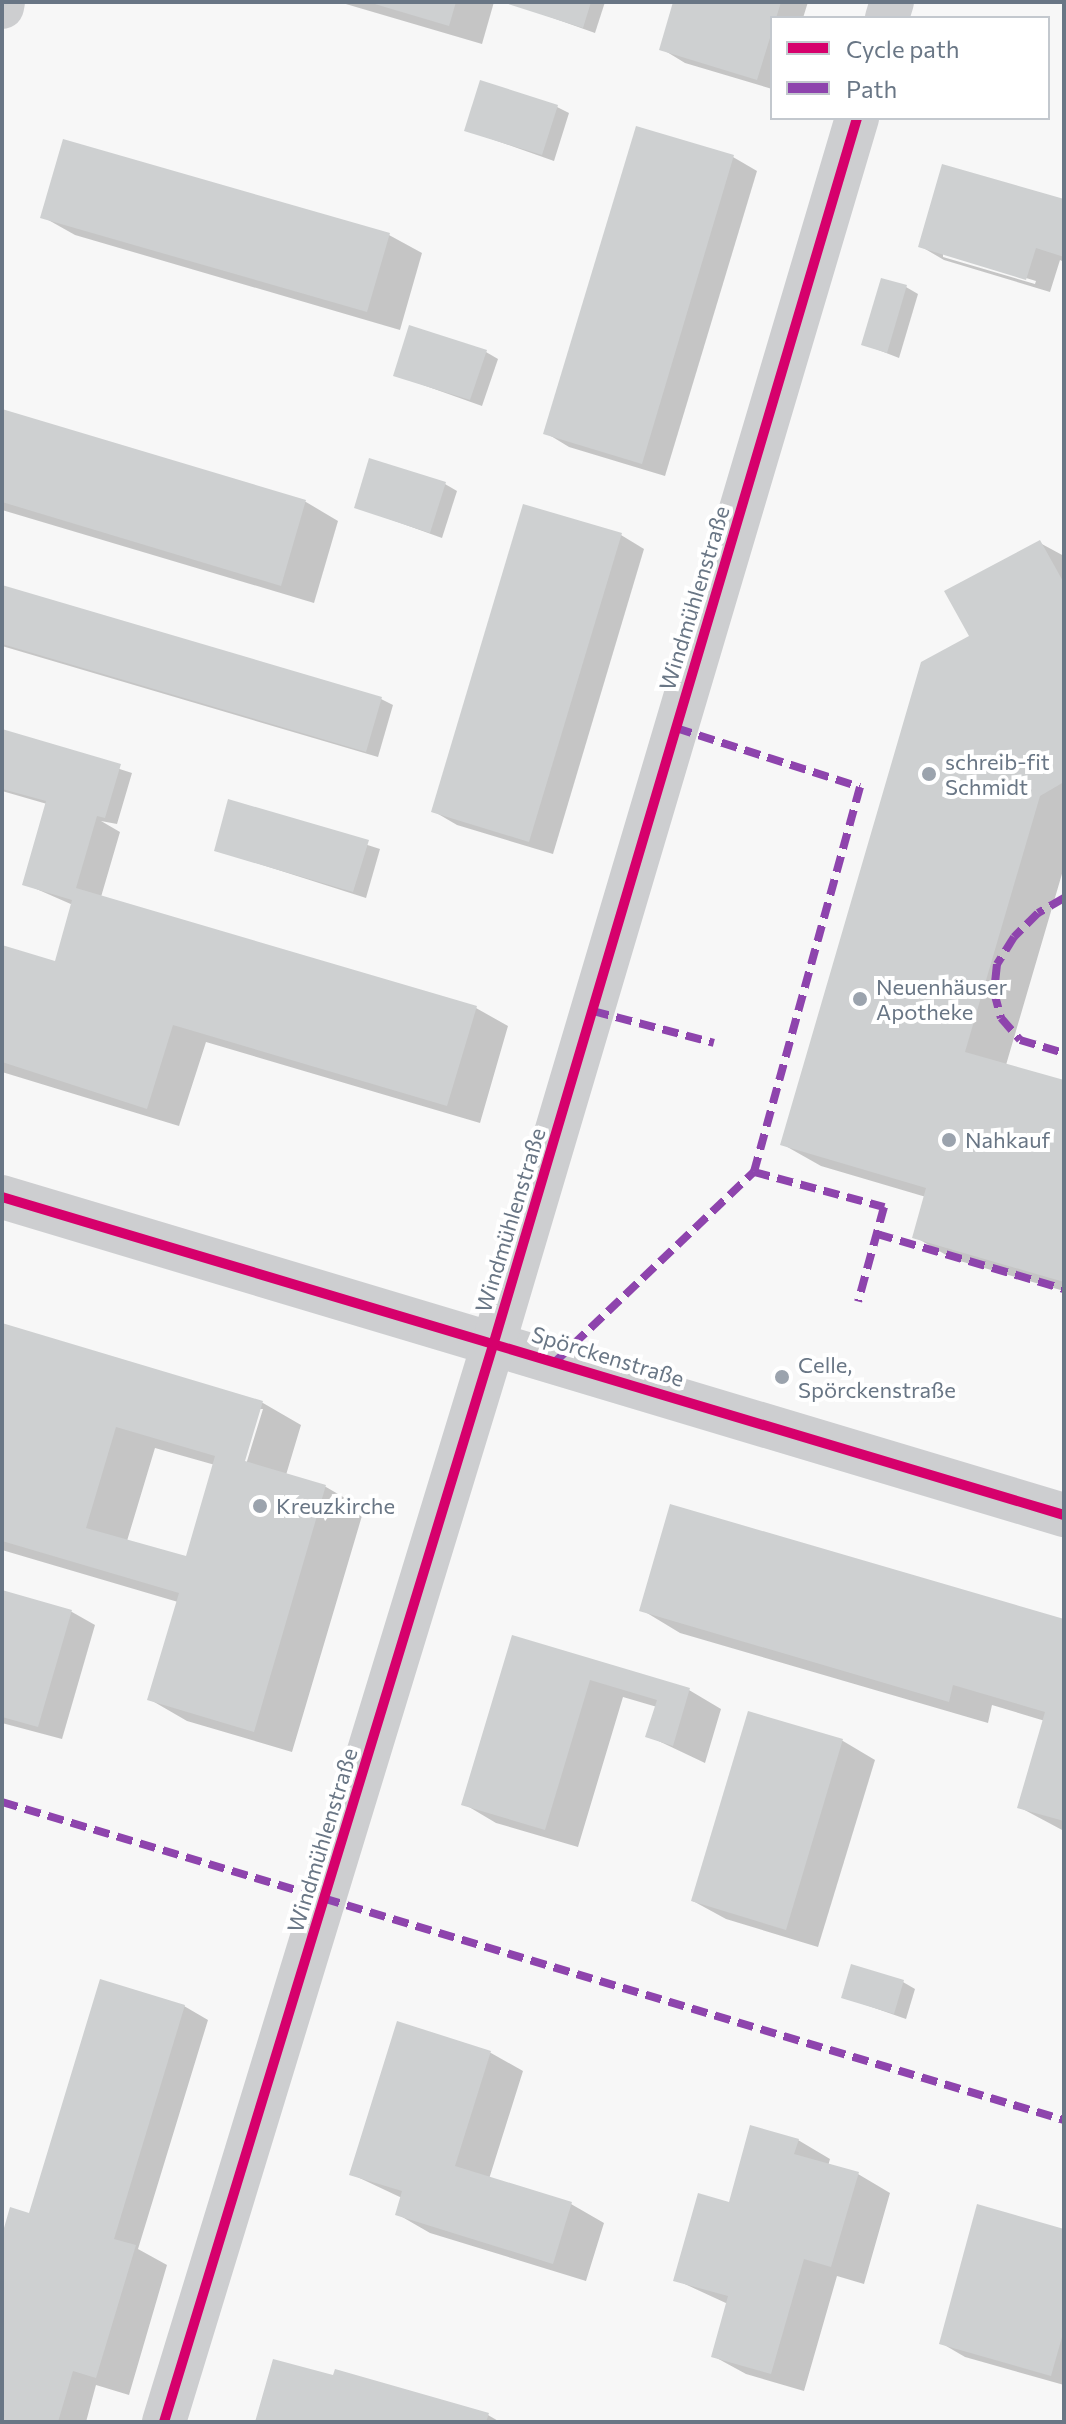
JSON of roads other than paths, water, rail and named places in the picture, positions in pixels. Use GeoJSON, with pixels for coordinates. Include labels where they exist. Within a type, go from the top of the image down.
{"type":"FeatureCollection","features":[{"type":"Feature","properties":{"kind":"street","name":"Windmühlenstraße"},"geometry":{"type":"LineString","coordinates":[[164,2422],[494,1342],[856,120]]}},
{"type":"Feature","properties":{"kind":"street","name":"Spörckenstraße"},"geometry":{"type":"LineString","coordinates":[[2,1197],[1064,1515]]}},
{"type":"Feature","properties":{"kind":"place","name":"schreib-fit Schmidt"},"geometry":{"type":"Point","coordinates":[929,774]}},
{"type":"Feature","properties":{"kind":"place","name":"Neuenhäuser Apotheke"},"geometry":{"type":"Point","coordinates":[860,999]}},
{"type":"Feature","properties":{"kind":"place","name":"Nahkauf"},"geometry":{"type":"Point","coordinates":[949,1140]}},
{"type":"Feature","properties":{"kind":"place","name":"Celle, Spörckenstraße"},"geometry":{"type":"Point","coordinates":[782,1377]}},
{"type":"Feature","properties":{"kind":"place","name":"Kreuzkirche"},"geometry":{"type":"Point","coordinates":[260,1506]}}]}
